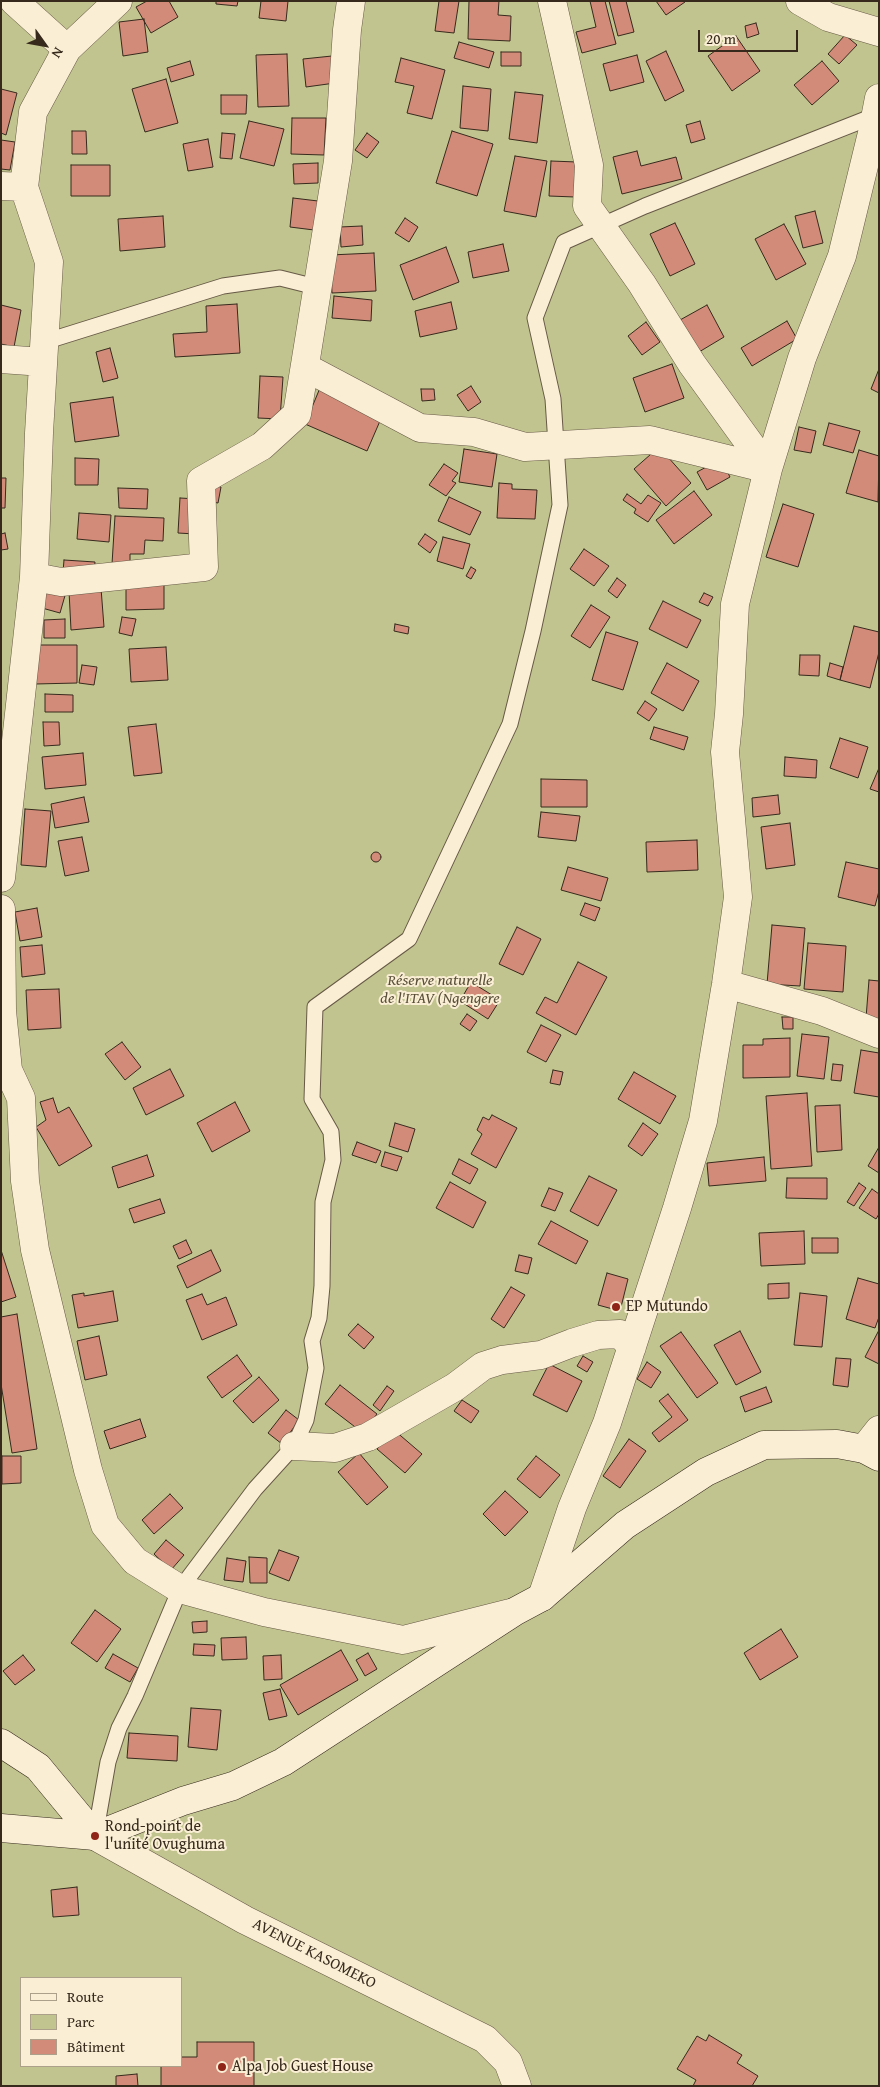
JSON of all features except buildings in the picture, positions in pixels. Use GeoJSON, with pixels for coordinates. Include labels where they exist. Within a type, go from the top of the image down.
{"type":"FeatureCollection","features":[{"type":"Feature","properties":{"kind":"street"},"geometry":{"type":"LineString","coordinates":[[14,1],[67,48]]}},
{"type":"Feature","properties":{"kind":"street"},"geometry":{"type":"LineString","coordinates":[[1,878],[34,577],[49,262],[13,186],[33,112],[67,48],[118,1]]}},
{"type":"Feature","properties":{"kind":"street"},"geometry":{"type":"LineString","coordinates":[[34,577],[61,582],[204,567],[201,481],[262,446],[297,414],[316,287],[338,161],[347,30],[351,1]]}},
{"type":"Feature","properties":{"kind":"street"},"geometry":{"type":"LineString","coordinates":[[552,1],[589,165],[587,206],[642,284],[692,364],[768,469]]}},
{"type":"Feature","properties":{"kind":"street"},"geometry":{"type":"LineString","coordinates":[[800,1],[828,17],[879,32]]}},
{"type":"Feature","properties":{"kind":"street"},"geometry":{"type":"LineString","coordinates":[[542,1597],[572,1508],[607,1423],[677,1208],[703,1121],[726,984],[738,897],[725,752],[735,604],[768,469],[802,358],[842,256],[878,109]]}},
{"type":"Feature","properties":{"kind":"street"},"geometry":{"type":"LineString","coordinates":[[1,359],[44,352]]}},
{"type":"Feature","properties":{"kind":"street"},"geometry":{"type":"LineString","coordinates":[[305,367],[420,428],[474,432],[525,447],[650,440],[768,469]]}},
{"type":"Feature","properties":{"kind":"street"},"geometry":{"type":"LineString","coordinates":[[1,909],[2,1011],[5,1066],[21,1098],[25,1181],[35,1250],[88,1470],[104,1524],[135,1561],[180,1589],[264,1612],[403,1640],[514,1612]]}},
{"type":"Feature","properties":{"kind":"street"},"geometry":{"type":"LineString","coordinates":[[726,984],[822,1011],[879,1034]]}},
{"type":"Feature","properties":{"kind":"street"},"geometry":{"type":"LineString","coordinates":[[294,1446],[335,1448],[368,1437],[455,1387],[483,1366],[502,1360],[541,1355],[572,1342],[598,1335],[620,1334],[632,1347]]}},
{"type":"Feature","properties":{"kind":"street"},"geometry":{"type":"LineString","coordinates":[[1,1828],[95,1836],[183,1801],[233,1786],[283,1762],[514,1612],[542,1597],[625,1525],[706,1472],[764,1445],[874,1445]]}},
{"type":"Feature","properties":{"kind":"street"},"geometry":{"type":"LineString","coordinates":[[1,1743],[38,1768],[95,1836]]}},
{"type":"Feature","properties":{"kind":"street","name":"AVENUE KASOMEKO"},"geometry":{"type":"LineString","coordinates":[[95,1836],[246,1920],[485,2039],[508,2062],[517,2086]]}},
{"type":"Feature","properties":{"kind":"lane"},"geometry":{"type":"LineString","coordinates":[[95,1836],[108,1762],[120,1728],[136,1696],[180,1589],[255,1488],[294,1446],[306,1420],[316,1368],[312,1341],[319,1318],[321,1294],[323,1202],[333,1160],[331,1132],[312,1099],[316,1007],[409,939],[510,724],[533,631],[560,505],[553,399],[535,318],[564,242],[644,206],[878,109]]}},
{"type":"Feature","properties":{"kind":"lane"},"geometry":{"type":"LineString","coordinates":[[44,352],[223,286],[280,278],[316,287]]}},
{"type":"Feature","properties":{"kind":"green space","name":"Réserve naturelle de l'ITAV (Ngengere"},"geometry":{"type":"Polygon","coordinates":[[[1,1],[879,1],[879,2086],[1,2086],[1,1]]]}},
{"type":"Feature","properties":{"kind":"place","name":"EP Mutundo"},"geometry":{"type":"Point","coordinates":[616,1307]}},
{"type":"Feature","properties":{"kind":"place","name":"Rond-point de l'unité Ovughuma"},"geometry":{"type":"Point","coordinates":[95,1836]}},
{"type":"Feature","properties":{"kind":"place","name":"Alpa Job Guest House"},"geometry":{"type":"Point","coordinates":[222,2067]}}]}
